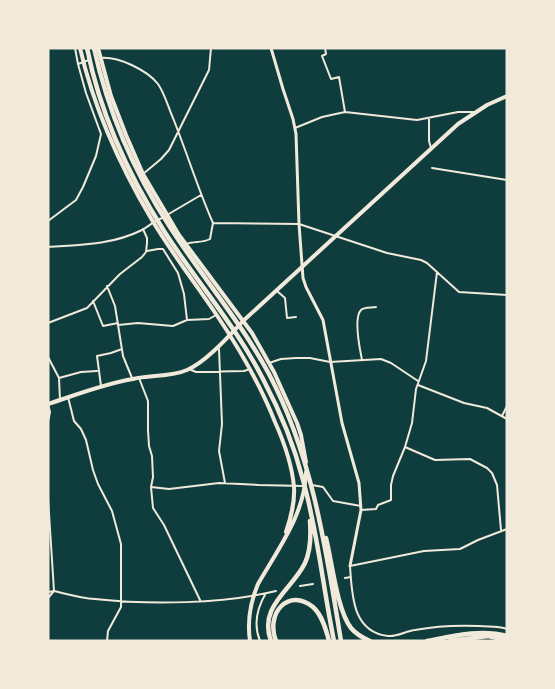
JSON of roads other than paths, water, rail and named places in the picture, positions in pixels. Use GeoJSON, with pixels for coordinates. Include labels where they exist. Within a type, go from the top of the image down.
{"type":"FeatureCollection","features":[{"type":"Feature","properties":{"kind":"highway"},"geometry":{"type":"LineString","coordinates":[[87,48],[101,101],[143,195],[170,239],[241,340],[263,378],[285,425],[303,480],[334,641]]}},
{"type":"Feature","properties":{"kind":"highway"},"geometry":{"type":"LineString","coordinates":[[96,48],[107,99],[128,151],[149,192],[170,228],[236,320],[269,375],[292,424],[310,477],[343,614],[350,627],[370,641]]}},
{"type":"Feature","properties":{"kind":"highway"},"geometry":{"type":"LineString","coordinates":[[317,507],[341,641]]}},
{"type":"Feature","properties":{"kind":"highway"},"geometry":{"type":"LineString","coordinates":[[271,641],[268,622],[272,607],[296,576],[308,555],[309,510]]}},
{"type":"Feature","properties":{"kind":"highway"},"geometry":{"type":"LineString","coordinates":[[276,641],[273,628],[274,615],[287,603],[298,601],[308,604],[317,611],[323,621],[329,641]]}},
{"type":"Feature","properties":{"kind":"highway"},"geometry":{"type":"LineString","coordinates":[[427,641],[477,633],[497,634],[507,638]]}},
{"type":"Feature","properties":{"kind":"highway"},"geometry":{"type":"LineString","coordinates":[[450,641],[488,636],[507,638]]}},
{"type":"Feature","properties":{"kind":"main road"},"geometry":{"type":"LineString","coordinates":[[80,48],[103,122],[123,169],[153,222],[230,335],[250,369],[278,429],[289,459],[294,486],[292,512],[286,533],[278,549]]}},
{"type":"Feature","properties":{"kind":"main road"},"geometry":{"type":"LineString","coordinates":[[96,48],[111,96],[143,174],[186,244],[252,333],[269,363],[301,435],[306,459],[302,499],[295,520],[253,595],[248,619],[250,641]]}},
{"type":"Feature","properties":{"kind":"main road"},"geometry":{"type":"LineString","coordinates":[[48,404],[101,386],[177,373],[197,364],[458,124],[475,112],[507,96]]}},
{"type":"Feature","properties":{"kind":"street"},"geometry":{"type":"LineString","coordinates":[[48,221],[76,200],[96,156],[101,134],[75,48]]}},
{"type":"Feature","properties":{"kind":"street"},"geometry":{"type":"LineString","coordinates":[[143,174],[162,159],[169,150],[209,70],[211,48]]}},
{"type":"Feature","properties":{"kind":"street"},"geometry":{"type":"LineString","coordinates":[[271,48],[296,128],[298,224],[302,268],[306,287],[322,320],[342,423],[359,483],[362,508],[351,566],[353,597],[358,616],[373,631],[389,636],[412,630],[458,625],[507,629]]}},
{"type":"Feature","properties":{"kind":"street"},"geometry":{"type":"LineString","coordinates":[[325,48],[326,54],[321,56],[331,79],[339,77],[345,112]]}},
{"type":"Feature","properties":{"kind":"street"},"geometry":{"type":"LineString","coordinates":[[78,64],[107,57],[131,65],[158,84],[213,223],[208,241],[193,241],[186,244]]}},
{"type":"Feature","properties":{"kind":"street"},"geometry":{"type":"LineString","coordinates":[[296,128],[322,117],[345,112],[417,120],[458,112],[475,112]]}},
{"type":"Feature","properties":{"kind":"street"},"geometry":{"type":"LineString","coordinates":[[429,118],[431,149]]}},
{"type":"Feature","properties":{"kind":"street"},"geometry":{"type":"LineString","coordinates":[[432,168],[507,180]]}},
{"type":"Feature","properties":{"kind":"street"},"geometry":{"type":"LineString","coordinates":[[48,247],[112,242],[143,230],[201,195]]}},
{"type":"Feature","properties":{"kind":"street"},"geometry":{"type":"LineString","coordinates":[[213,223],[298,224],[387,253],[421,260],[459,291],[507,295]]}},
{"type":"Feature","properties":{"kind":"street"},"geometry":{"type":"LineString","coordinates":[[48,323],[87,308],[107,286],[142,257],[146,252],[147,238],[143,230]]}},
{"type":"Feature","properties":{"kind":"street"},"geometry":{"type":"LineString","coordinates":[[146,252],[163,249],[178,273],[188,320]]}},
{"type":"Feature","properties":{"kind":"street"},"geometry":{"type":"LineString","coordinates":[[151,487],[169,489],[219,483],[316,485],[326,490],[330,498],[337,502],[362,508],[376,509],[378,505],[391,500],[393,476],[412,423],[418,383],[428,351],[437,272]]}},
{"type":"Feature","properties":{"kind":"street"},"geometry":{"type":"LineString","coordinates":[[107,286],[115,306],[122,349],[133,379]]}},
{"type":"Feature","properties":{"kind":"street"},"geometry":{"type":"LineString","coordinates":[[277,291],[285,298],[287,318],[296,317]]}},
{"type":"Feature","properties":{"kind":"street"},"geometry":{"type":"LineString","coordinates":[[93,301],[104,326],[138,323],[173,326],[188,320],[209,319],[216,315]]}},
{"type":"Feature","properties":{"kind":"street"},"geometry":{"type":"LineString","coordinates":[[362,360],[357,336],[360,310],[376,307]]}},
{"type":"Feature","properties":{"kind":"street"},"geometry":{"type":"LineString","coordinates":[[218,346],[222,424],[219,451],[225,483]]}},
{"type":"Feature","properties":{"kind":"street"},"geometry":{"type":"LineString","coordinates":[[101,386],[97,356],[122,349]]}},
{"type":"Feature","properties":{"kind":"street"},"geometry":{"type":"LineString","coordinates":[[48,357],[59,378],[60,400]]}},
{"type":"Feature","properties":{"kind":"street"},"geometry":{"type":"LineString","coordinates":[[269,363],[296,358],[330,362],[386,360],[418,383],[464,403],[487,408],[507,419]]}},
{"type":"Feature","properties":{"kind":"street"},"geometry":{"type":"LineString","coordinates":[[189,369],[196,372],[220,372],[250,369]]}},
{"type":"Feature","properties":{"kind":"street"},"geometry":{"type":"LineString","coordinates":[[59,378],[81,372],[98,371]]}},
{"type":"Feature","properties":{"kind":"street"},"geometry":{"type":"LineString","coordinates":[[139,378],[148,401],[153,508],[164,525],[200,600]]}},
{"type":"Feature","properties":{"kind":"street"},"geometry":{"type":"LineString","coordinates":[[68,397],[74,421],[87,440],[93,470],[112,511],[121,544],[121,601],[119,611],[108,631],[107,641]]}},
{"type":"Feature","properties":{"kind":"street"},"geometry":{"type":"LineString","coordinates":[[48,404],[50,412],[48,422]]}},
{"type":"Feature","properties":{"kind":"street"},"geometry":{"type":"LineString","coordinates":[[502,416],[507,406]]}},
{"type":"Feature","properties":{"kind":"street"},"geometry":{"type":"LineString","coordinates":[[405,447],[435,460],[471,459],[487,468],[497,485],[501,531]]}},
{"type":"Feature","properties":{"kind":"street"},"geometry":{"type":"LineString","coordinates":[[48,498],[54,591],[48,598]]}},
{"type":"Feature","properties":{"kind":"street"},"geometry":{"type":"LineString","coordinates":[[351,566],[424,551],[460,549],[507,529]]}},
{"type":"Feature","properties":{"kind":"street"},"geometry":{"type":"LineString","coordinates":[[345,578],[351,577]]}},
{"type":"Feature","properties":{"kind":"street"},"geometry":{"type":"LineString","coordinates":[[300,586],[313,584]]}},
{"type":"Feature","properties":{"kind":"street"},"geometry":{"type":"LineString","coordinates":[[48,592],[54,591],[92,599],[172,602],[276,591]]}},
{"type":"Feature","properties":{"kind":"street"},"geometry":{"type":"LineString","coordinates":[[260,641],[256,617],[266,593]]}},
{"type":"Feature","properties":{"kind":"street"},"geometry":{"type":"LineString","coordinates":[[389,636],[389,641]]}}]}
